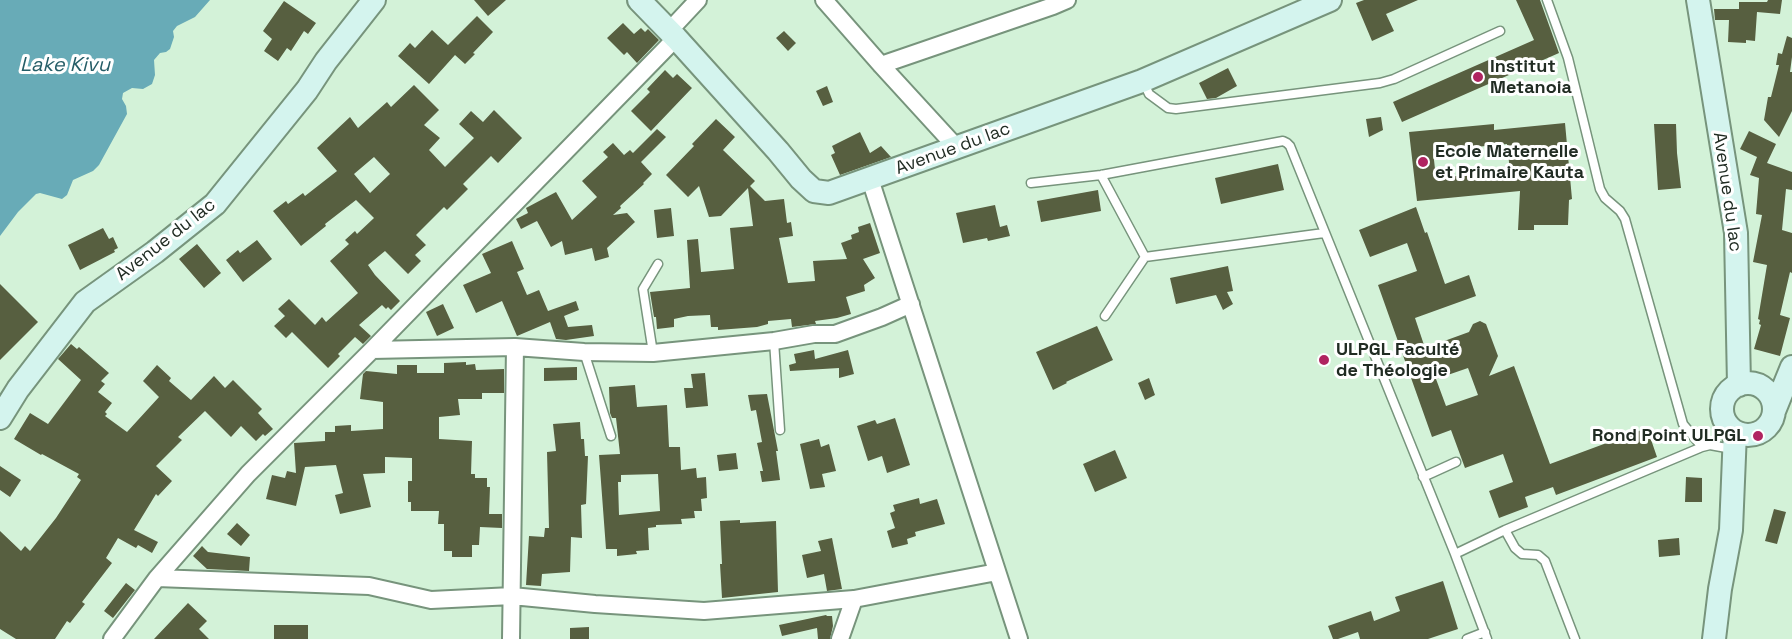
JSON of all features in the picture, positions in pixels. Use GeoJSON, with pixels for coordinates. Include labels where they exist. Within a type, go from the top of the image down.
{"type":"FeatureCollection","features":[{"type":"Feature","properties":{"kind":"main road","name":"Avenue du lac"},"geometry":{"type":"LineString","coordinates":[[0,418],[18,389],[85,302],[155,252],[215,204],[307,90],[326,61],[374,0]]}},
{"type":"Feature","properties":{"kind":"main road","name":"Avenue du lac"},"geometry":{"type":"LineString","coordinates":[[639,0],[801,178],[814,191],[829,193],[1142,81],[1330,0]]}},
{"type":"Feature","properties":{"kind":"main road","name":"Avenue du lac"},"geometry":{"type":"LineString","coordinates":[[1698,0],[1736,233],[1740,385]]}},
{"type":"Feature","properties":{"kind":"main road"},"geometry":{"type":"LineString","coordinates":[[1734,440],[1763,430],[1768,425],[1792,367]]}},
{"type":"Feature","properties":{"kind":"main road"},"geometry":{"type":"LineString","coordinates":[[1714,639],[1731,530],[1734,440],[1725,421],[1722,407],[1728,393],[1740,385],[1754,384],[1761,387],[1771,397],[1774,411]]}},
{"type":"Feature","properties":{"kind":"street"},"geometry":{"type":"LineString","coordinates":[[112,639],[157,578],[248,474],[372,350],[673,35],[698,0]]}},
{"type":"Feature","properties":{"kind":"street"},"geometry":{"type":"LineString","coordinates":[[824,0],[957,148]]}},
{"type":"Feature","properties":{"kind":"street"},"geometry":{"type":"LineString","coordinates":[[881,65],[1067,0]]}},
{"type":"Feature","properties":{"kind":"street"},"geometry":{"type":"LineString","coordinates":[[870,179],[1019,639]]}},
{"type":"Feature","properties":{"kind":"street"},"geometry":{"type":"LineString","coordinates":[[372,350],[515,347],[585,352],[653,353],[774,341],[814,334],[835,334],[911,304]]}},
{"type":"Feature","properties":{"kind":"street"},"geometry":{"type":"LineString","coordinates":[[511,639],[515,347]]}},
{"type":"Feature","properties":{"kind":"street"},"geometry":{"type":"LineString","coordinates":[[157,578],[369,586],[431,600],[512,596],[704,611],[854,599],[996,572]]}},
{"type":"Feature","properties":{"kind":"street"},"geometry":{"type":"LineString","coordinates":[[840,639],[854,599]]}},
{"type":"Feature","properties":{"kind":"lane"},"geometry":{"type":"LineString","coordinates":[[1547,0],[1568,58],[1600,189],[1605,198],[1620,211],[1625,219],[1683,423],[1702,447]]}},
{"type":"Feature","properties":{"kind":"lane"},"geometry":{"type":"LineString","coordinates":[[1142,81],[1149,94],[1168,108],[1176,109],[1380,83],[1394,79],[1500,31]]}},
{"type":"Feature","properties":{"kind":"lane"},"geometry":{"type":"LineString","coordinates":[[1031,183],[1101,175],[1283,141],[1290,146],[1486,636],[1467,639]]}},
{"type":"Feature","properties":{"kind":"lane"},"geometry":{"type":"LineString","coordinates":[[1101,175],[1145,257]]}},
{"type":"Feature","properties":{"kind":"lane"},"geometry":{"type":"LineString","coordinates":[[1105,316],[1145,257],[1324,233]]}},
{"type":"Feature","properties":{"kind":"lane"},"geometry":{"type":"LineString","coordinates":[[653,353],[643,289],[658,264]]}},
{"type":"Feature","properties":{"kind":"lane"},"geometry":{"type":"LineString","coordinates":[[774,341],[780,430]]}},
{"type":"Feature","properties":{"kind":"lane"},"geometry":{"type":"LineString","coordinates":[[585,352],[611,436]]}},
{"type":"Feature","properties":{"kind":"lane"},"geometry":{"type":"LineString","coordinates":[[1455,554],[1505,530],[1702,447],[1734,440]]}},
{"type":"Feature","properties":{"kind":"lane"},"geometry":{"type":"LineString","coordinates":[[1423,477],[1456,462]]}},
{"type":"Feature","properties":{"kind":"lane"},"geometry":{"type":"LineString","coordinates":[[1505,530],[1515,548],[1522,554],[1538,555],[1545,561],[1575,639]]}},
{"type":"Feature","properties":{"kind":"water","name":"Lake Kivu"},"geometry":{"type":"Polygon","coordinates":[[[0,0],[210,0],[195,17],[177,26],[173,31],[174,37],[170,49],[160,53],[154,60],[155,75],[152,84],[143,89],[132,88],[123,93],[122,99],[127,114],[99,165],[93,171],[73,180],[67,195],[62,199],[36,194],[18,212],[0,236],[0,0]]]}},
{"type":"Feature","properties":{"kind":"building"},"geometry":{"type":"Polygon","coordinates":[[[474,0],[506,0],[488,16],[474,0]]]}},
{"type":"Feature","properties":{"kind":"building"},"geometry":{"type":"Polygon","coordinates":[[[1364,0],[1418,0],[1386,14],[1394,31],[1372,41],[1356,3],[1364,0]]]}},
{"type":"Feature","properties":{"kind":"building","name":"Institut Metanoia"},"geometry":{"type":"Polygon","coordinates":[[[1516,0],[1540,0],[1559,53],[1402,122],[1393,102],[1534,40],[1516,0]]]}},
{"type":"Feature","properties":{"kind":"building"},"geometry":{"type":"Polygon","coordinates":[[[1768,0],[1782,0],[1780,14],[1757,12],[1755,41],[1728,42],[1729,20],[1715,20],[1714,9],[1739,9],[1739,2],[1767,2],[1768,0]]]}},
{"type":"Feature","properties":{"kind":"building"},"geometry":{"type":"Polygon","coordinates":[[[284,1],[316,23],[308,34],[304,31],[291,51],[287,48],[278,61],[264,51],[272,39],[263,31],[284,1]]]}},
{"type":"Feature","properties":{"kind":"building"},"geometry":{"type":"Polygon","coordinates":[[[477,16],[493,32],[465,64],[455,55],[429,84],[398,56],[410,43],[415,48],[432,30],[448,45],[477,16]]]}},
{"type":"Feature","properties":{"kind":"building"},"geometry":{"type":"Polygon","coordinates":[[[623,23],[634,34],[641,28],[645,32],[648,29],[659,40],[637,63],[627,52],[624,55],[607,38],[623,23]]]}},
{"type":"Feature","properties":{"kind":"building"},"geometry":{"type":"Polygon","coordinates":[[[784,31],[796,43],[788,51],[776,38],[784,31]]]}},
{"type":"Feature","properties":{"kind":"building"},"geometry":{"type":"Polygon","coordinates":[[[1787,36],[1792,38],[1790,72],[1792,72],[1792,111],[1779,137],[1764,120],[1768,97],[1771,97],[1779,65],[1776,65],[1778,53],[1782,54],[1787,36]]]}},
{"type":"Feature","properties":{"kind":"building"},"geometry":{"type":"Polygon","coordinates":[[[1228,68],[1237,86],[1216,98],[1207,99],[1199,83],[1228,68]]]}},
{"type":"Feature","properties":{"kind":"building"},"geometry":{"type":"Polygon","coordinates":[[[665,70],[673,78],[677,74],[692,88],[651,131],[631,111],[650,92],[647,89],[665,70]]]}},
{"type":"Feature","properties":{"kind":"building"},"geometry":{"type":"Polygon","coordinates":[[[414,85],[439,110],[424,125],[440,138],[429,150],[445,167],[474,138],[459,124],[471,111],[483,122],[494,110],[522,138],[498,163],[491,156],[463,184],[468,189],[447,210],[444,207],[416,235],[426,245],[415,255],[421,261],[408,274],[385,251],[368,265],[400,301],[391,310],[382,305],[359,325],[371,336],[363,344],[355,337],[328,368],[292,332],[286,338],[274,326],[285,316],[278,309],[289,299],[315,325],[322,317],[326,322],[358,293],[330,261],[349,244],[345,240],[355,231],[357,234],[374,218],[356,200],[301,246],[273,211],[286,201],[288,204],[303,193],[305,196],[337,171],[317,148],[350,117],[358,128],[387,102],[391,107],[414,85]],[[374,157],[354,174],[370,193],[390,174],[374,157]]]}},
{"type":"Feature","properties":{"kind":"building"},"geometry":{"type":"Polygon","coordinates":[[[827,86],[833,102],[823,106],[816,91],[827,86]]]}},
{"type":"Feature","properties":{"kind":"building"},"geometry":{"type":"Polygon","coordinates":[[[1381,117],[1383,130],[1369,137],[1366,119],[1381,117]]]}},
{"type":"Feature","properties":{"kind":"building"},"geometry":{"type":"Polygon","coordinates":[[[716,119],[735,137],[723,150],[755,181],[750,186],[765,201],[784,199],[787,223],[791,222],[793,236],[779,238],[788,283],[815,281],[813,261],[847,259],[841,243],[852,239],[851,235],[859,232],[858,227],[870,223],[880,253],[863,259],[875,278],[864,285],[865,291],[846,297],[851,314],[815,321],[816,324],[792,327],[791,319],[768,321],[768,324],[757,327],[718,330],[718,327],[711,327],[710,315],[688,316],[674,319],[674,327],[657,329],[650,292],[690,288],[687,240],[698,239],[701,272],[734,269],[730,228],[753,226],[748,188],[721,216],[709,217],[699,186],[688,197],[666,175],[716,119]]]}},
{"type":"Feature","properties":{"kind":"building"},"geometry":{"type":"Polygon","coordinates":[[[1565,123],[1572,199],[1569,200],[1568,225],[1534,225],[1534,230],[1518,230],[1520,191],[1417,201],[1409,132],[1494,124],[1494,130],[1565,123]],[[1507,144],[1433,151],[1436,178],[1510,171],[1507,144]]]}},
{"type":"Feature","properties":{"kind":"building"},"geometry":{"type":"Polygon","coordinates":[[[1654,124],[1676,124],[1681,188],[1658,190],[1654,124]]]}},
{"type":"Feature","properties":{"kind":"building"},"geometry":{"type":"Polygon","coordinates":[[[657,129],[666,137],[641,162],[652,174],[613,215],[627,213],[635,222],[607,248],[609,257],[595,261],[592,248],[565,255],[562,241],[551,247],[537,221],[521,229],[516,219],[528,213],[526,208],[556,192],[572,220],[597,197],[582,181],[608,157],[603,152],[613,143],[624,155],[630,150],[633,153],[657,129]]]}},
{"type":"Feature","properties":{"kind":"building"},"geometry":{"type":"Polygon","coordinates":[[[1749,131],[1776,144],[1767,163],[1792,172],[1792,190],[1786,189],[1782,230],[1792,233],[1792,273],[1790,272],[1780,315],[1790,318],[1780,356],[1754,349],[1761,325],[1758,319],[1767,265],[1753,262],[1762,215],[1756,214],[1759,178],[1750,175],[1757,157],[1740,149],[1749,131]]]}},
{"type":"Feature","properties":{"kind":"building"},"geometry":{"type":"Polygon","coordinates":[[[860,132],[870,153],[881,146],[891,157],[840,175],[831,155],[835,153],[832,146],[860,132]]]}},
{"type":"Feature","properties":{"kind":"building"},"geometry":{"type":"Polygon","coordinates":[[[1278,164],[1284,190],[1221,204],[1215,178],[1278,164]]]}},
{"type":"Feature","properties":{"kind":"building"},"geometry":{"type":"Polygon","coordinates":[[[1098,190],[1101,211],[1041,222],[1037,201],[1098,190]]]}},
{"type":"Feature","properties":{"kind":"building"},"geometry":{"type":"Polygon","coordinates":[[[995,205],[1000,227],[1007,225],[1010,236],[963,243],[956,213],[995,205]]]}},
{"type":"Feature","properties":{"kind":"building"},"geometry":{"type":"Polygon","coordinates":[[[1416,207],[1445,284],[1469,275],[1476,296],[1415,318],[1425,348],[1469,332],[1473,324],[1480,321],[1486,324],[1498,356],[1489,376],[1514,366],[1550,464],[1647,428],[1657,457],[1556,495],[1553,487],[1525,497],[1528,507],[1499,518],[1489,491],[1513,482],[1503,454],[1465,468],[1451,430],[1432,437],[1378,285],[1417,271],[1407,243],[1370,257],[1359,230],[1416,207]],[[1468,368],[1436,379],[1446,406],[1478,395],[1468,368]]]}},
{"type":"Feature","properties":{"kind":"building"},"geometry":{"type":"Polygon","coordinates":[[[671,208],[674,236],[657,238],[654,210],[671,208]]]}},
{"type":"Feature","properties":{"kind":"building"},"geometry":{"type":"Polygon","coordinates":[[[103,228],[109,239],[113,237],[118,248],[114,250],[115,252],[80,270],[68,245],[103,228]]]}},
{"type":"Feature","properties":{"kind":"building"},"geometry":{"type":"Polygon","coordinates":[[[257,240],[272,259],[243,282],[226,260],[238,250],[240,253],[257,240]]]}},
{"type":"Feature","properties":{"kind":"building"},"geometry":{"type":"Polygon","coordinates":[[[512,241],[524,269],[517,272],[527,295],[539,290],[548,311],[576,301],[579,310],[564,316],[568,327],[592,325],[594,336],[556,339],[550,322],[517,336],[502,301],[476,313],[463,285],[491,273],[482,254],[512,241]]]}},
{"type":"Feature","properties":{"kind":"building"},"geometry":{"type":"Polygon","coordinates":[[[197,244],[221,273],[204,288],[179,259],[197,244]]]}},
{"type":"Feature","properties":{"kind":"building"},"geometry":{"type":"Polygon","coordinates":[[[1228,266],[1233,291],[1227,292],[1233,304],[1223,310],[1216,295],[1176,304],[1170,278],[1228,266]]]}},
{"type":"Feature","properties":{"kind":"building"},"geometry":{"type":"Polygon","coordinates":[[[0,284],[38,322],[0,360],[0,284]]]}},
{"type":"Feature","properties":{"kind":"building"},"geometry":{"type":"Polygon","coordinates":[[[443,304],[454,328],[437,336],[426,312],[443,304]]]}},
{"type":"Feature","properties":{"kind":"building"},"geometry":{"type":"Polygon","coordinates":[[[1097,326],[1113,360],[1053,390],[1036,352],[1097,326]]]}},
{"type":"Feature","properties":{"kind":"building"},"geometry":{"type":"Polygon","coordinates":[[[71,344],[77,349],[79,347],[109,373],[101,381],[105,384],[98,392],[112,403],[105,412],[107,414],[105,416],[127,432],[159,397],[143,381],[157,365],[171,378],[169,381],[191,400],[214,376],[225,388],[233,380],[262,409],[258,413],[273,429],[256,441],[241,426],[231,437],[205,411],[178,437],[182,440],[156,466],[172,481],[158,496],[156,494],[134,530],[158,542],[152,553],[138,545],[136,548],[118,538],[106,558],[112,563],[82,602],[85,604],[70,623],[67,621],[55,639],[16,639],[0,629],[0,531],[21,551],[25,546],[30,551],[56,518],[81,480],[77,477],[79,474],[14,439],[30,413],[48,424],[81,380],[58,359],[71,344]]]}},
{"type":"Feature","properties":{"kind":"building"},"geometry":{"type":"Polygon","coordinates":[[[814,350],[815,359],[848,350],[854,374],[839,378],[839,368],[790,371],[789,365],[796,363],[794,354],[814,350]]]}},
{"type":"Feature","properties":{"kind":"building"},"geometry":{"type":"Polygon","coordinates":[[[466,362],[466,365],[475,364],[476,370],[504,369],[504,393],[482,393],[482,399],[458,399],[460,415],[439,417],[439,439],[472,441],[471,474],[475,474],[475,478],[487,478],[487,487],[490,487],[489,514],[502,514],[502,528],[480,527],[479,545],[472,545],[472,557],[452,557],[452,551],[444,551],[444,524],[438,524],[439,511],[411,511],[411,502],[408,502],[408,481],[412,481],[412,458],[385,457],[385,473],[363,474],[371,507],[340,514],[335,495],[343,493],[336,465],[305,467],[296,506],[266,499],[272,475],[285,478],[287,471],[296,473],[294,443],[325,441],[325,432],[335,432],[335,426],[351,425],[351,431],[383,429],[383,402],[360,399],[363,374],[366,371],[397,374],[397,365],[417,365],[417,373],[444,373],[444,363],[466,362]]]}},
{"type":"Feature","properties":{"kind":"building"},"geometry":{"type":"Polygon","coordinates":[[[577,367],[577,380],[544,381],[544,368],[577,367]]]}},
{"type":"Feature","properties":{"kind":"building"},"geometry":{"type":"Polygon","coordinates":[[[705,373],[708,406],[686,408],[684,388],[693,388],[691,374],[705,373]]]}},
{"type":"Feature","properties":{"kind":"building"},"geometry":{"type":"Polygon","coordinates":[[[1149,378],[1155,395],[1145,400],[1138,383],[1149,378]]]}},
{"type":"Feature","properties":{"kind":"building"},"geometry":{"type":"Polygon","coordinates":[[[635,385],[637,407],[667,405],[669,447],[680,447],[681,470],[696,468],[697,478],[706,477],[707,498],[701,499],[702,511],[694,511],[695,518],[681,519],[682,524],[656,525],[656,527],[648,528],[649,550],[636,551],[637,554],[617,556],[617,549],[606,549],[599,455],[620,454],[616,418],[612,418],[610,413],[609,387],[635,385]],[[658,474],[621,475],[621,482],[618,482],[619,515],[660,511],[658,474]]]}},
{"type":"Feature","properties":{"kind":"building"},"geometry":{"type":"Polygon","coordinates":[[[767,394],[778,451],[776,451],[780,480],[762,482],[760,471],[763,471],[757,443],[762,442],[756,410],[751,411],[748,395],[767,394]]]}},
{"type":"Feature","properties":{"kind":"building"},"geometry":{"type":"Polygon","coordinates":[[[895,418],[910,465],[887,473],[882,456],[868,461],[857,426],[875,420],[877,424],[895,418]]]}},
{"type":"Feature","properties":{"kind":"building"},"geometry":{"type":"Polygon","coordinates":[[[580,422],[585,456],[588,456],[586,504],[581,505],[582,538],[571,537],[570,572],[542,574],[541,586],[526,585],[529,536],[544,537],[545,528],[549,528],[547,452],[556,451],[553,424],[580,422]]]}},
{"type":"Feature","properties":{"kind":"building"},"geometry":{"type":"Polygon","coordinates":[[[819,439],[821,447],[829,444],[836,471],[822,474],[825,487],[810,489],[800,444],[819,439]]]}},
{"type":"Feature","properties":{"kind":"building"},"geometry":{"type":"Polygon","coordinates":[[[1115,450],[1127,478],[1095,492],[1083,464],[1115,450]]]}},
{"type":"Feature","properties":{"kind":"building"},"geometry":{"type":"Polygon","coordinates":[[[736,453],[738,469],[719,471],[717,455],[736,453]]]}},
{"type":"Feature","properties":{"kind":"building"},"geometry":{"type":"Polygon","coordinates":[[[0,466],[21,480],[10,497],[0,490],[0,466]]]}},
{"type":"Feature","properties":{"kind":"building"},"geometry":{"type":"Polygon","coordinates":[[[1686,477],[1702,478],[1702,502],[1685,502],[1686,477]]]}},
{"type":"Feature","properties":{"kind":"building"},"geometry":{"type":"Polygon","coordinates":[[[919,498],[920,504],[937,499],[945,524],[915,532],[916,536],[907,539],[908,544],[892,548],[887,531],[895,528],[890,513],[895,511],[893,505],[919,498]]]}},
{"type":"Feature","properties":{"kind":"building"},"geometry":{"type":"Polygon","coordinates":[[[1774,509],[1786,512],[1777,544],[1765,541],[1774,509]]]}},
{"type":"Feature","properties":{"kind":"building"},"geometry":{"type":"Polygon","coordinates":[[[740,520],[740,523],[776,521],[778,592],[722,598],[720,521],[740,520]]]}},
{"type":"Feature","properties":{"kind":"building"},"geometry":{"type":"Polygon","coordinates":[[[237,523],[250,535],[241,546],[227,534],[237,523]]]}},
{"type":"Feature","properties":{"kind":"building"},"geometry":{"type":"Polygon","coordinates":[[[832,538],[842,589],[827,591],[824,574],[807,578],[802,555],[821,551],[818,541],[832,538]]]}},
{"type":"Feature","properties":{"kind":"building"},"geometry":{"type":"Polygon","coordinates":[[[1679,538],[1680,555],[1659,557],[1658,540],[1679,538]]]}},
{"type":"Feature","properties":{"kind":"building"},"geometry":{"type":"Polygon","coordinates":[[[202,546],[208,552],[250,557],[249,571],[207,569],[193,556],[202,546]]]}},
{"type":"Feature","properties":{"kind":"building"},"geometry":{"type":"Polygon","coordinates":[[[1443,581],[1458,629],[1428,639],[1360,639],[1358,632],[1333,639],[1328,626],[1371,611],[1374,621],[1400,611],[1395,597],[1443,581]]]}},
{"type":"Feature","properties":{"kind":"building"},"geometry":{"type":"Polygon","coordinates":[[[126,583],[135,590],[113,618],[104,611],[126,583]]]}},
{"type":"Feature","properties":{"kind":"building"},"geometry":{"type":"Polygon","coordinates":[[[188,603],[207,621],[199,629],[209,639],[154,639],[188,603]]]}},
{"type":"Feature","properties":{"kind":"building"},"geometry":{"type":"Polygon","coordinates":[[[826,615],[832,616],[833,626],[830,639],[818,639],[817,628],[782,636],[779,625],[826,615]]]}},
{"type":"Feature","properties":{"kind":"building"},"geometry":{"type":"Polygon","coordinates":[[[274,625],[308,625],[308,639],[274,639],[274,625]]]}},
{"type":"Feature","properties":{"kind":"building"},"geometry":{"type":"Polygon","coordinates":[[[589,627],[589,639],[570,639],[570,628],[589,627]]]}},
{"type":"Feature","properties":{"kind":"place","name":"Institut Metanoia"},"geometry":{"type":"Point","coordinates":[1478,77]}},
{"type":"Feature","properties":{"kind":"place","name":"Ecole Maternelle et Primaire Kauta"},"geometry":{"type":"Point","coordinates":[1423,162]}},
{"type":"Feature","properties":{"kind":"place","name":"ULPGL Faculté de Théologie"},"geometry":{"type":"Point","coordinates":[1324,360]}},
{"type":"Feature","properties":{"kind":"place","name":"Rond Point ULPGL"},"geometry":{"type":"Point","coordinates":[1758,436]}}]}
